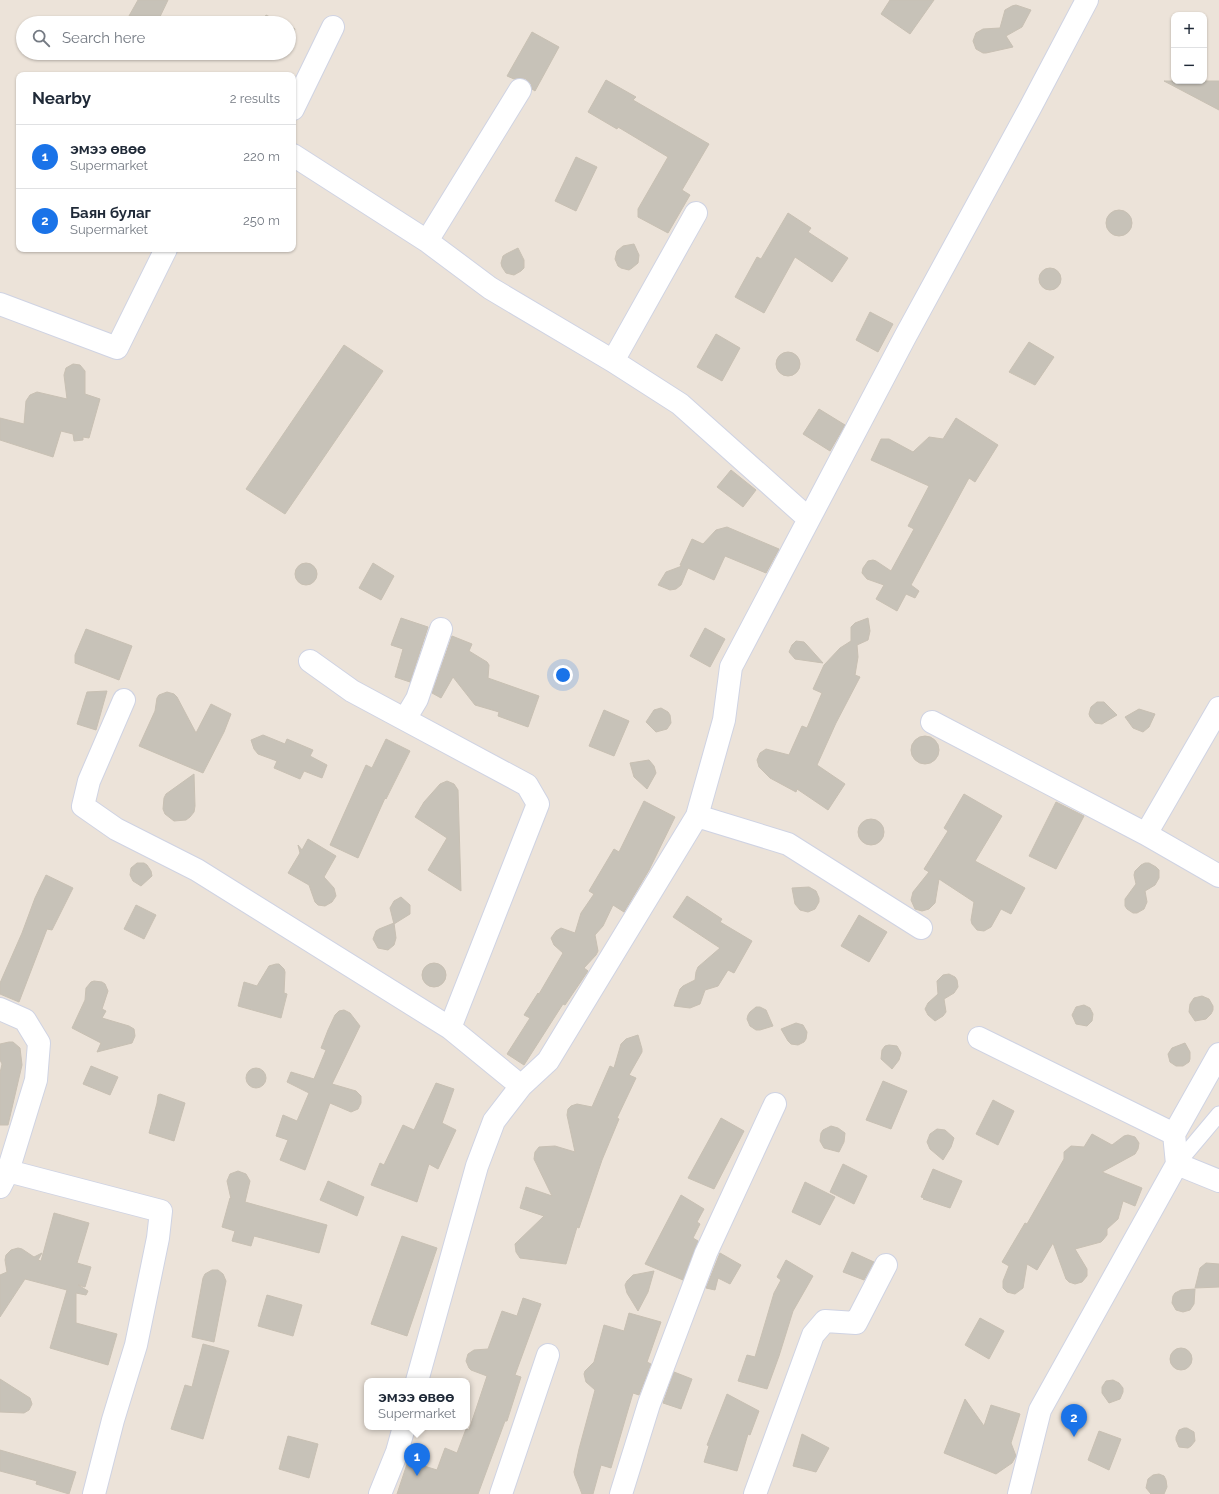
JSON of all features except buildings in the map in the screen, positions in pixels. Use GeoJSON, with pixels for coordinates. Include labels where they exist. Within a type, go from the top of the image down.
{"type":"FeatureCollection","features":[{"type":"Feature","properties":{"kind":"street"},"geometry":{"type":"LineString","coordinates":[[418,1378],[477,1166],[494,1121],[521,1086],[548,1061],[697,816],[724,720],[731,667],[901,344],[1030,108],[1087,0]]}},
{"type":"Feature","properties":{"kind":"street"},"geometry":{"type":"LineString","coordinates":[[296,103],[333,27]]}},
{"type":"Feature","properties":{"kind":"street"},"geometry":{"type":"LineString","coordinates":[[427,241],[520,90]]}},
{"type":"Feature","properties":{"kind":"street"},"geometry":{"type":"LineString","coordinates":[[296,158],[427,241],[490,288],[613,361],[680,404],[809,519]]}},
{"type":"Feature","properties":{"kind":"street"},"geometry":{"type":"LineString","coordinates":[[613,361],[696,213]]}},
{"type":"Feature","properties":{"kind":"street"},"geometry":{"type":"LineString","coordinates":[[0,304],[117,348],[165,252]]}},
{"type":"Feature","properties":{"kind":"street"},"geometry":{"type":"LineString","coordinates":[[405,719],[417,699],[441,629]]}},
{"type":"Feature","properties":{"kind":"street"},"geometry":{"type":"LineString","coordinates":[[310,661],[352,691],[527,785],[538,804],[450,1028]]}},
{"type":"Feature","properties":{"kind":"street"},"geometry":{"type":"LineString","coordinates":[[124,700],[89,781],[82,806],[116,829],[198,870],[450,1028],[521,1086]]}},
{"type":"Feature","properties":{"kind":"street"},"geometry":{"type":"LineString","coordinates":[[1146,834],[1219,708]]}},
{"type":"Feature","properties":{"kind":"street"},"geometry":{"type":"LineString","coordinates":[[932,722],[1146,834],[1219,876]]}},
{"type":"Feature","properties":{"kind":"street"},"geometry":{"type":"LineString","coordinates":[[697,816],[788,844],[921,928]]}},
{"type":"Feature","properties":{"kind":"street"},"geometry":{"type":"LineString","coordinates":[[0,1009],[25,1020],[39,1043],[36,1080],[4,1179],[162,1211],[158,1238],[136,1345],[113,1420],[94,1494]]}},
{"type":"Feature","properties":{"kind":"street"},"geometry":{"type":"LineString","coordinates":[[979,1038],[1174,1134]]}},
{"type":"Feature","properties":{"kind":"street"},"geometry":{"type":"LineString","coordinates":[[1019,1494],[1040,1410],[1177,1164],[1174,1134],[1219,1054]]}},
{"type":"Feature","properties":{"kind":"street"},"geometry":{"type":"LineString","coordinates":[[621,1494],[649,1404],[706,1253],[775,1104]]}},
{"type":"Feature","properties":{"kind":"street"},"geometry":{"type":"LineString","coordinates":[[1177,1164],[1219,1181]]}},
{"type":"Feature","properties":{"kind":"street"},"geometry":{"type":"LineString","coordinates":[[755,1494],[813,1335],[826,1321],[856,1323],[886,1265]]}},
{"type":"Feature","properties":{"kind":"street"},"geometry":{"type":"LineString","coordinates":[[501,1494],[548,1355]]}},
{"type":"Feature","properties":{"kind":"street"},"geometry":{"type":"LineString","coordinates":[[380,1494],[397,1452],[403,1430]]}},
{"type":"Feature","properties":{"kind":"lane"},"geometry":{"type":"LineString","coordinates":[[1177,1164],[1219,1114]]}},
{"type":"Feature","properties":{"kind":"place","name":"Баян булаг"},"geometry":{"type":"Point","coordinates":[1074,1437]}},
{"type":"Feature","properties":{"kind":"place","name":"эмээ өвөө"},"geometry":{"type":"Point","coordinates":[417,1476]}}]}
